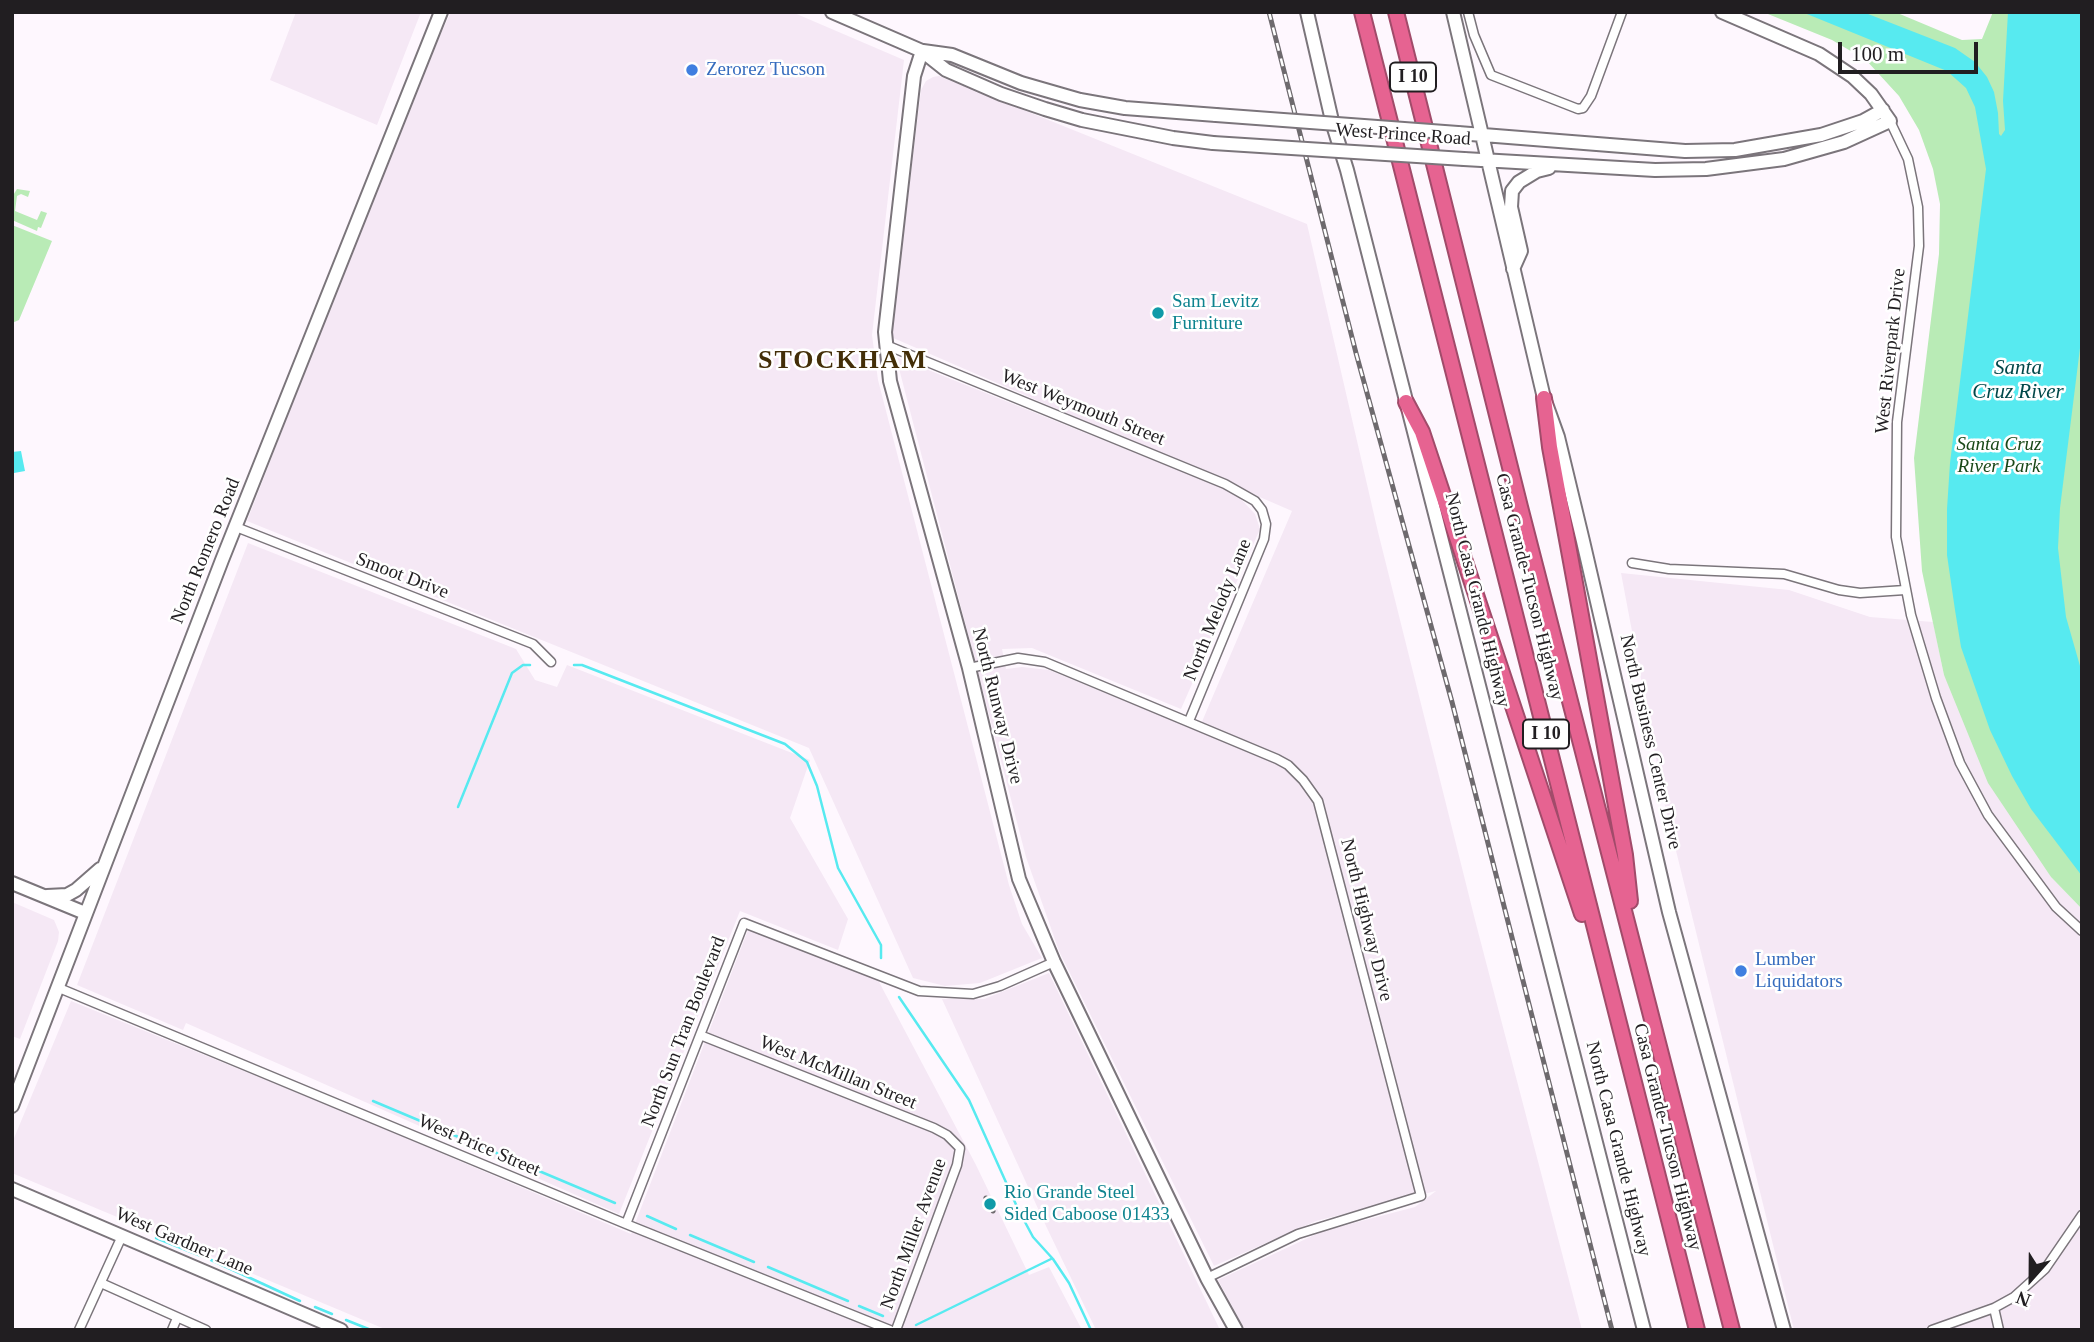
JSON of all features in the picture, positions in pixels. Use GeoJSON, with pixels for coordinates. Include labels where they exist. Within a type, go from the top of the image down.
{"type":"FeatureCollection","features":[{"type":"Feature","properties":{"kind":"highway","name":"Casa Grande-Tucson Highway"},"geometry":{"type":"LineString","coordinates":[[1362,12],[1697,1330]]}},
{"type":"Feature","properties":{"kind":"highway","name":"Casa Grande-Tucson Highway"},"geometry":{"type":"LineString","coordinates":[[1396,12],[1520,508],[1732,1330]]}},
{"type":"Feature","properties":{"kind":"highway"},"geometry":{"type":"LineString","coordinates":[[1544,398],[1550,447],[1625,855],[1645,989]]}},
{"type":"Feature","properties":{"kind":"highway"},"geometry":{"type":"LineString","coordinates":[[1406,402],[1422,432],[1614,1008]]}},
{"type":"Feature","properties":{"kind":"street","name":"North Romero Road"},"geometry":{"type":"LineString","coordinates":[[12,1106],[59,989],[103,866],[441,12]]}},
{"type":"Feature","properties":{"kind":"street","name":"West Prince Road"},"geometry":{"type":"LineString","coordinates":[[832,12],[922,51],[946,70],[1001,94],[1082,120],[1172,138],[1213,143],[1340,149],[1561,166],[1706,169],[1784,159],[1844,142],[1886,115]]}},
{"type":"Feature","properties":{"kind":"street","name":"North Casa Grande Highway"},"geometry":{"type":"LineString","coordinates":[[1307,12],[1333,125],[1644,1330]]}},
{"type":"Feature","properties":{"kind":"street","name":"North Business Center Drive"},"geometry":{"type":"LineString","coordinates":[[1453,12],[1544,398],[1558,437],[1580,528],[1669,912],[1784,1330]]}},
{"type":"Feature","properties":{"kind":"street"},"geometry":{"type":"LineString","coordinates":[[1468,12],[1474,35],[1491,75],[1571,108],[1583,108],[1591,96],[1622,12]]}},
{"type":"Feature","properties":{"kind":"street"},"geometry":{"type":"LineString","coordinates":[[1722,12],[1819,54],[1852,76],[1871,94],[1886,115]]}},
{"type":"Feature","properties":{"kind":"street","name":"West Prince Road"},"geometry":{"type":"LineString","coordinates":[[922,51],[951,55],[1021,83],[1080,100],[1125,107],[1685,151],[1735,149],[1821,135],[1886,115]]}},
{"type":"Feature","properties":{"kind":"street","name":"North Runway Drive"},"geometry":{"type":"LineString","coordinates":[[922,51],[914,76],[884,332],[890,381],[969,667],[1018,879],[1054,962],[1207,1278],[1236,1330]]}},
{"type":"Feature","properties":{"kind":"street","name":"West Riverpark Drive"},"geometry":{"type":"LineString","coordinates":[[1886,115],[1908,159],[1918,207],[1919,246],[1897,422],[1896,537],[1905,590],[1917,639],[1960,763],[1988,815],[2033,878],[2054,906],[2082,932]]}},
{"type":"Feature","properties":{"kind":"street"},"geometry":{"type":"LineString","coordinates":[[1513,269],[1521,251],[1511,206],[1512,191],[1519,182],[1537,171],[1561,166]]}},
{"type":"Feature","properties":{"kind":"street","name":"West Weymouth Street"},"geometry":{"type":"LineString","coordinates":[[886,345],[1224,484],[1245,494],[1262,510]]}},
{"type":"Feature","properties":{"kind":"street","name":"North Melody Lane"},"geometry":{"type":"LineString","coordinates":[[1189,721],[1264,539],[1266,524],[1262,510]]}},
{"type":"Feature","properties":{"kind":"street","name":"Smoot Drive"},"geometry":{"type":"LineString","coordinates":[[236,527],[533,644],[551,662]]}},
{"type":"Feature","properties":{"kind":"street"},"geometry":{"type":"LineString","coordinates":[[1632,563],[1669,569],[1784,574],[1839,590],[1860,593],[1905,590]]}},
{"type":"Feature","properties":{"kind":"street","name":"North Highway Drive"},"geometry":{"type":"LineString","coordinates":[[969,667],[1018,658],[1045,662],[1189,721],[1287,765],[1318,801],[1421,1196],[1298,1234],[1207,1278]]}},
{"type":"Feature","properties":{"kind":"street"},"geometry":{"type":"LineString","coordinates":[[44,896],[66,895],[76,890],[103,866]]}},
{"type":"Feature","properties":{"kind":"street"},"geometry":{"type":"LineString","coordinates":[[12,883],[85,913]]}},
{"type":"Feature","properties":{"kind":"street","name":"North Sun Tran Boulevard"},"geometry":{"type":"LineString","coordinates":[[626,1224],[744,923],[919,991],[973,994],[1000,986],[1054,962]]}},
{"type":"Feature","properties":{"kind":"street","name":"West Price Street"},"geometry":{"type":"LineString","coordinates":[[59,989],[626,1224],[890,1330]]}},
{"type":"Feature","properties":{"kind":"street","name":"West McMillan Street"},"geometry":{"type":"LineString","coordinates":[[700,1035],[934,1128],[947,1135],[960,1148]]}},
{"type":"Feature","properties":{"kind":"street","name":"North Miller Avenue"},"geometry":{"type":"LineString","coordinates":[[897,1330],[957,1165],[960,1148]]}},
{"type":"Feature","properties":{"kind":"street","name":"West Gardner Lane"},"geometry":{"type":"LineString","coordinates":[[12,1189],[341,1330]]}},
{"type":"Feature","properties":{"kind":"street"},"geometry":{"type":"LineString","coordinates":[[1932,1330],[1994,1308],[2014,1297],[2045,1269],[2082,1215]]}},
{"type":"Feature","properties":{"kind":"street"},"geometry":{"type":"LineString","coordinates":[[79,1330],[122,1236]]}},
{"type":"Feature","properties":{"kind":"street"},"geometry":{"type":"LineString","coordinates":[[101,1283],[206,1330]]}},
{"type":"Feature","properties":{"kind":"street"},"geometry":{"type":"LineString","coordinates":[[1994,1308],[1999,1330]]}},
{"type":"Feature","properties":{"kind":"street"},"geometry":{"type":"LineString","coordinates":[[172,1330],[177,1318]]}},
{"type":"Feature","properties":{"kind":"shaded area"},"geometry":{"type":"Polygon","coordinates":[[[296,12],[421,12],[377,125],[270,80],[296,12]]]}},
{"type":"Feature","properties":{"kind":"shaded area"},"geometry":{"type":"Polygon","coordinates":[[[451,12],[792,12],[904,60],[872,335],[878,380],[1009,885],[1022,924],[1042,958],[980,983],[945,986],[913,978],[809,748],[247,521],[411,98],[451,12]]]}},
{"type":"Feature","properties":{"kind":"shaded area"},"geometry":{"type":"Polygon","coordinates":[[[939,76],[1307,224],[1378,532],[1475,920],[1582,1330],[1245,1330],[1218,1280],[1323,1231],[1415,1207],[1436,1191],[1316,1221],[1214,1266],[1059,951],[1026,857],[896,357],[1235,493],[1255,514],[1260,529],[1181,709],[1032,648],[1002,649],[1006,669],[1022,667],[1049,670],[1198,731],[1292,511],[891,337],[921,90],[926,81],[939,76]]]}},
{"type":"Feature","properties":{"kind":"shaded area"},"geometry":{"type":"Polygon","coordinates":[[[248,543],[516,649],[535,680],[557,687],[567,665],[810,760],[790,818],[848,919],[838,950],[740,911],[619,1214],[186,1023],[183,1030],[77,985],[248,543]]]}},
{"type":"Feature","properties":{"kind":"shaded area"},"geometry":{"type":"Polygon","coordinates":[[[1621,573],[1789,590],[1870,617],[1933,622],[1944,675],[2051,877],[2082,909],[2082,1330],[1794,1330],[1665,806],[1621,573]]]}},
{"type":"Feature","properties":{"kind":"shaded area"},"geometry":{"type":"Polygon","coordinates":[[[12,902],[54,920],[59,932],[58,941],[20,1039],[12,1036],[12,902]]]}},
{"type":"Feature","properties":{"kind":"shaded area"},"geometry":{"type":"Polygon","coordinates":[[[748,930],[878,980],[976,1165],[1029,1275],[1049,1267],[1082,1330],[387,1330],[12,1173],[12,1143],[71,1001],[335,1108],[631,1234],[748,930]]]}},
{"type":"Feature","properties":{"kind":"shaded area"},"geometry":{"type":"Polygon","coordinates":[[[1049,973],[1220,1330],[1096,1330],[1046,1226],[942,999],[984,999],[1049,973]]]}},
{"type":"Feature","properties":{"kind":"green space","name":"Santa Cruz River"},"geometry":{"type":"Polygon","coordinates":[[[1763,12],[1895,12],[1962,40],[1982,39],[1993,12],[2082,12],[2082,909],[2051,877],[1988,783],[1944,675],[1922,571],[1914,458],[1939,254],[1940,204],[1933,169],[1919,130],[1899,96],[1866,60],[1832,40],[1763,12]]]}},
{"type":"Feature","properties":{"kind":"green space"},"geometry":{"type":"Polygon","coordinates":[[[17,189],[30,191],[28,197],[21,194],[17,196],[15,211],[37,220],[41,211],[47,213],[37,231],[12,220],[12,197],[17,189]]]}},
{"type":"Feature","properties":{"kind":"green space"},"geometry":{"type":"Polygon","coordinates":[[[12,225],[52,241],[19,320],[12,323],[12,225]]]}},
{"type":"Feature","properties":{"kind":"water","name":"Santa Cruz River"},"geometry":{"type":"Polygon","coordinates":[[[1802,12],[1863,12],[1955,48],[1975,62],[1987,77],[1994,92],[2001,136],[2005,130],[2003,101],[2008,12],[2082,12],[2082,332],[2060,508],[2058,548],[2066,617],[2082,673],[2082,876],[2031,809],[1990,730],[1961,647],[1947,555],[1950,463],[1986,169],[1975,107],[1966,88],[1947,71],[1802,12]]]}},
{"type":"Feature","properties":{"kind":"water"},"geometry":{"type":"Polygon","coordinates":[[[21,451],[25,471],[14,473],[12,452],[21,451]]]}},
{"type":"Feature","properties":{"kind":"waterway"},"geometry":{"type":"LineString","coordinates":[[458,807],[512,673],[523,665],[530,665]]}},
{"type":"Feature","properties":{"kind":"waterway"},"geometry":{"type":"LineString","coordinates":[[574,665],[582,665],[785,744],[807,762],[817,786],[838,868],[881,945],[881,958]]}},
{"type":"Feature","properties":{"kind":"waterway"},"geometry":{"type":"LineString","coordinates":[[899,997],[969,1100],[1018,1209],[1033,1237],[1053,1259],[1069,1283],[1091,1330]]}},
{"type":"Feature","properties":{"kind":"waterway"},"geometry":{"type":"LineString","coordinates":[[373,1101],[615,1203]]}},
{"type":"Feature","properties":{"kind":"waterway"},"geometry":{"type":"LineString","coordinates":[[647,1216],[676,1229]]}},
{"type":"Feature","properties":{"kind":"waterway"},"geometry":{"type":"LineString","coordinates":[[690,1235],[754,1262]]}},
{"type":"Feature","properties":{"kind":"waterway"},"geometry":{"type":"LineString","coordinates":[[156,1238],[201,1256]]}},
{"type":"Feature","properties":{"kind":"waterway"},"geometry":{"type":"LineString","coordinates":[[916,1325],[1051,1259]]}},
{"type":"Feature","properties":{"kind":"waterway"},"geometry":{"type":"LineString","coordinates":[[211,1260],[300,1301]]}},
{"type":"Feature","properties":{"kind":"waterway"},"geometry":{"type":"LineString","coordinates":[[768,1267],[848,1301]]}},
{"type":"Feature","properties":{"kind":"waterway"},"geometry":{"type":"LineString","coordinates":[[859,1306],[883,1316]]}},
{"type":"Feature","properties":{"kind":"waterway"},"geometry":{"type":"LineString","coordinates":[[315,1307],[332,1314]]}},
{"type":"Feature","properties":{"kind":"waterway"},"geometry":{"type":"LineString","coordinates":[[346,1320],[371,1330]]}},
{"type":"Feature","properties":{"kind":"railway"},"geometry":{"type":"LineString","coordinates":[[1269,12],[1356,353],[1452,702],[1612,1330]]}},
{"type":"Feature","properties":{"kind":"railway"},"geometry":{"type":"LineString","coordinates":[[986,1198],[993,1211]]}},
{"type":"Feature","properties":{"kind":"place","name":"Zerorez Tucson"},"geometry":{"type":"Point","coordinates":[692,70]}},
{"type":"Feature","properties":{"kind":"place","name":"Sam Levitz Furniture"},"geometry":{"type":"Point","coordinates":[1158,313]}},
{"type":"Feature","properties":{"kind":"place","name":"Lumber Liquidators"},"geometry":{"type":"Point","coordinates":[1741,971]}},
{"type":"Feature","properties":{"kind":"place","name":"Rio Grande Steel Sided Caboose 01433"},"geometry":{"type":"Point","coordinates":[990,1204]}},
{"type":"Feature","properties":{"kind":"district","name":"STOCKHAM"},"geometry":{"type":"Point","coordinates":[843,361]}},
{"type":"Feature","properties":{"kind":"park label","name":"Santa Cruz River Park"},"geometry":{"type":"Point","coordinates":[1999,456]}}]}
